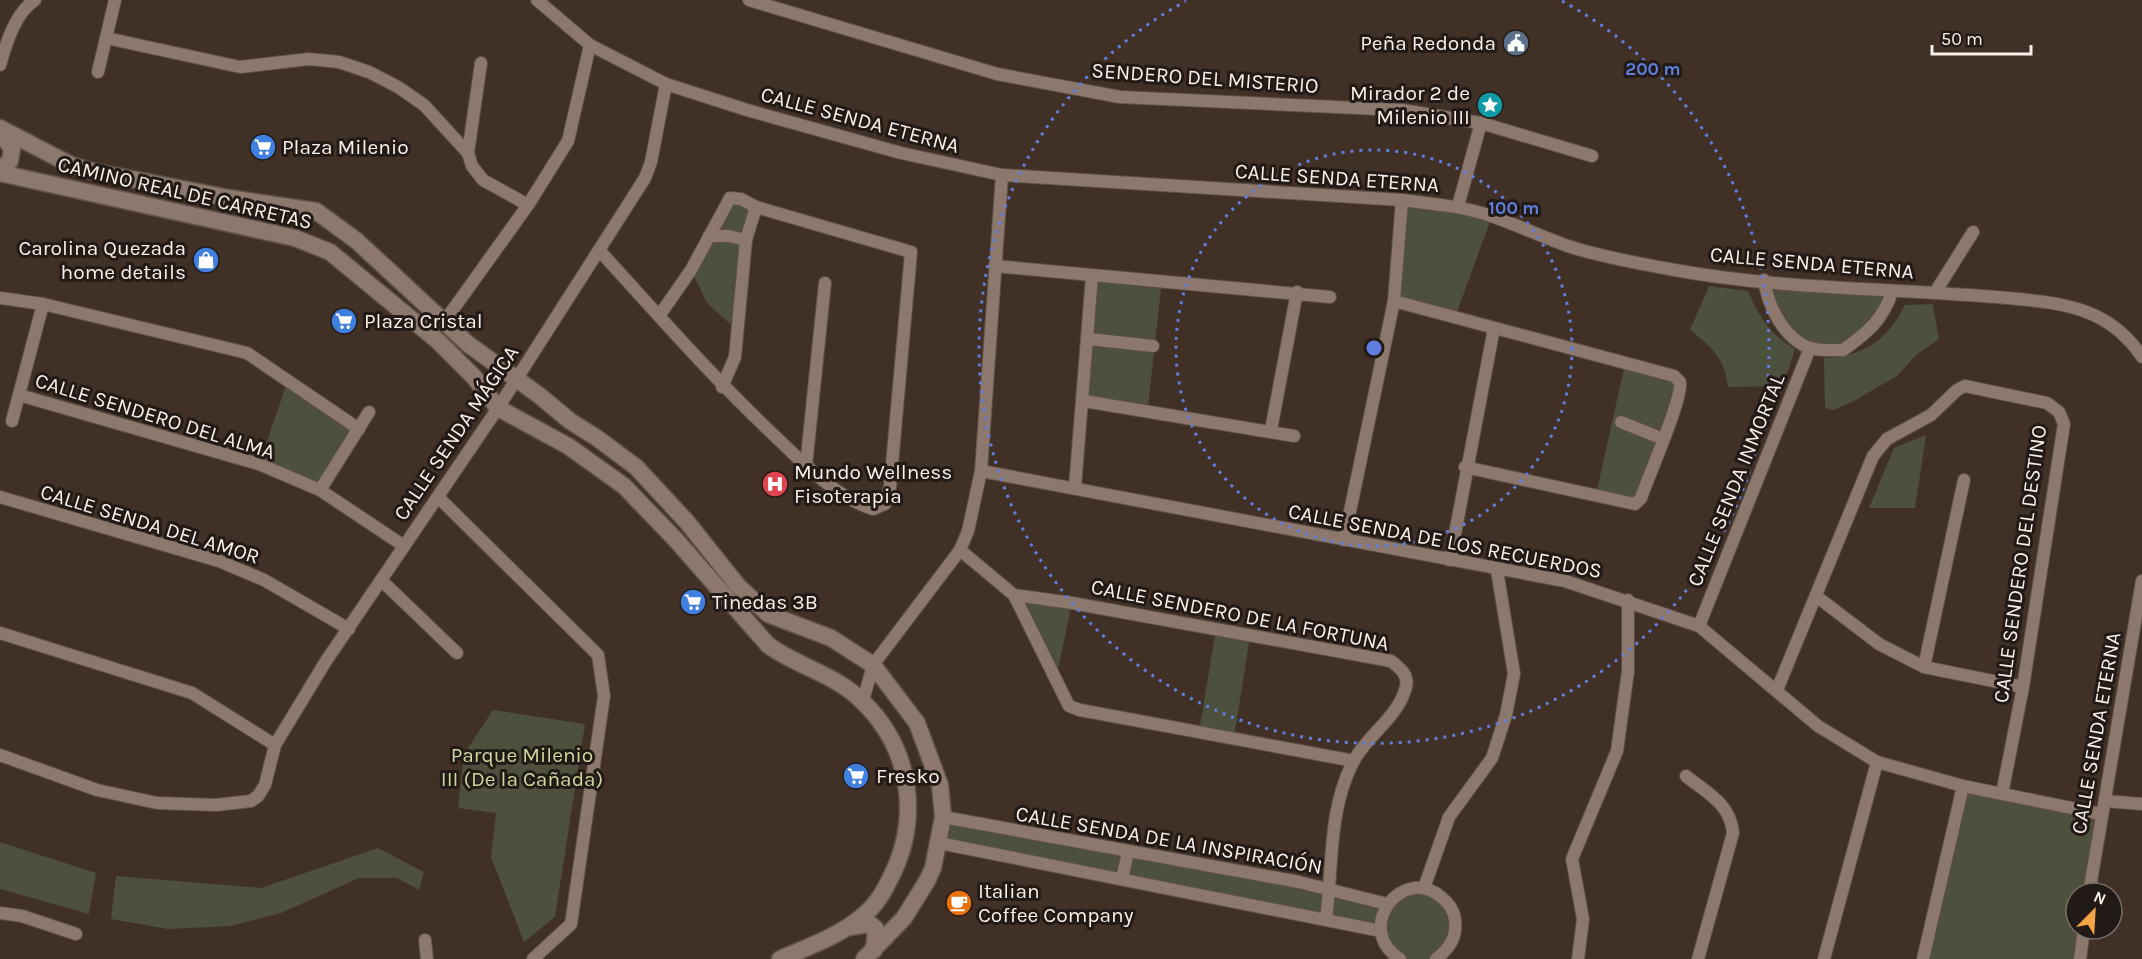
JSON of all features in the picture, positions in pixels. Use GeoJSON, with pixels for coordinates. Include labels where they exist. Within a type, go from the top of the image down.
{"type":"FeatureCollection","features":[{"type":"Feature","properties":{"kind":"street"},"geometry":{"type":"LineString","coordinates":[[0,65],[7,41],[27,5],[34,0]]}},
{"type":"Feature","properties":{"kind":"street"},"geometry":{"type":"LineString","coordinates":[[98,72],[115,0]]}},
{"type":"Feature","properties":{"kind":"street","name":"CALLE SENDA ETERNA"},"geometry":{"type":"LineString","coordinates":[[537,0],[590,45],[666,84],[747,110],[901,153],[1002,176],[1402,200],[1458,206],[1492,216],[1572,248],[1671,269],[1892,292],[1936,291],[2064,303],[2101,317],[2132,341],[2142,357]]}},
{"type":"Feature","properties":{"kind":"street","name":"SENDERO DEL MISTERIO"},"geometry":{"type":"LineString","coordinates":[[749,0],[997,74],[1120,97],[1402,110],[1481,123],[1592,156]]}},
{"type":"Feature","properties":{"kind":"street"},"geometry":{"type":"LineString","coordinates":[[106,38],[240,67],[309,59],[339,62],[369,72],[398,87],[424,105],[468,153]]}},
{"type":"Feature","properties":{"kind":"street"},"geometry":{"type":"LineString","coordinates":[[444,322],[528,205],[568,141],[590,45]]}},
{"type":"Feature","properties":{"kind":"street"},"geometry":{"type":"LineString","coordinates":[[481,63],[468,153],[472,166],[483,180],[528,205]]}},
{"type":"Feature","properties":{"kind":"street","name":"CALLE SENDA MÁGICA"},"geometry":{"type":"LineString","coordinates":[[0,755],[97,790],[156,803],[216,805],[251,801],[258,796],[265,785],[275,745],[326,661],[498,408],[645,178],[651,162],[666,84]]}},
{"type":"Feature","properties":{"kind":"street"},"geometry":{"type":"LineString","coordinates":[[1458,206],[1481,123]]}},
{"type":"Feature","properties":{"kind":"street"},"geometry":{"type":"LineString","coordinates":[[0,130],[12,149],[10,161],[0,171]]}},
{"type":"Feature","properties":{"kind":"street","name":"CAMINO REAL DE CARRETAS"},"geometry":{"type":"LineString","coordinates":[[0,130],[70,165],[91,171],[229,198],[316,211],[357,241],[468,344],[570,421],[636,467],[738,586],[768,614],[831,638],[873,664],[917,723],[933,759],[940,785],[943,817],[932,872],[907,914],[869,955]]}},
{"type":"Feature","properties":{"kind":"street","name":"CAMINO REAL DE CARRETAS"},"geometry":{"type":"LineString","coordinates":[[0,171],[295,238],[330,252],[438,341],[474,377],[498,408],[568,446],[624,486],[676,540],[768,645],[780,654],[842,684],[863,701],[892,739],[904,771],[909,817],[901,857],[880,896],[865,915],[845,928],[780,959]]}},
{"type":"Feature","properties":{"kind":"street"},"geometry":{"type":"LineString","coordinates":[[863,701],[873,664],[960,550],[968,531],[981,471],[1002,176]]}},
{"type":"Feature","properties":{"kind":"street"},"geometry":{"type":"LineString","coordinates":[[599,250],[722,387],[806,466],[854,501],[873,509],[885,504],[890,487],[911,252],[730,198],[691,270],[659,316]]}},
{"type":"Feature","properties":{"kind":"street"},"geometry":{"type":"LineString","coordinates":[[1344,540],[1394,301],[1402,200]]}},
{"type":"Feature","properties":{"kind":"street"},"geometry":{"type":"LineString","coordinates":[[722,387],[735,357],[746,240],[756,207]]}},
{"type":"Feature","properties":{"kind":"street"},"geometry":{"type":"LineString","coordinates":[[1936,291],[1973,232]]}},
{"type":"Feature","properties":{"kind":"street"},"geometry":{"type":"LineString","coordinates":[[709,236],[729,236],[746,240]]}},
{"type":"Feature","properties":{"kind":"street"},"geometry":{"type":"LineString","coordinates":[[994,266],[1297,292],[1330,297]]}},
{"type":"Feature","properties":{"kind":"street"},"geometry":{"type":"LineString","coordinates":[[1075,487],[1089,339],[1092,276]]}},
{"type":"Feature","properties":{"kind":"street"},"geometry":{"type":"LineString","coordinates":[[1764,280],[1767,298],[1782,327],[1810,348],[1844,350],[1871,330],[1886,311],[1892,292]]}},
{"type":"Feature","properties":{"kind":"street"},"geometry":{"type":"LineString","coordinates":[[806,466],[825,283]]}},
{"type":"Feature","properties":{"kind":"street"},"geometry":{"type":"LineString","coordinates":[[1270,430],[1297,292]]}},
{"type":"Feature","properties":{"kind":"street"},"geometry":{"type":"LineString","coordinates":[[0,298],[43,304],[247,353],[359,429]]}},
{"type":"Feature","properties":{"kind":"street"},"geometry":{"type":"LineString","coordinates":[[1394,301],[1678,379],[1680,391],[1641,498],[1635,504],[1465,467]]}},
{"type":"Feature","properties":{"kind":"street","name":"CALLE SENDERO DEL ALMA"},"geometry":{"type":"LineString","coordinates":[[12,421],[43,304]]}},
{"type":"Feature","properties":{"kind":"street"},"geometry":{"type":"LineString","coordinates":[[1450,560],[1465,467],[1494,328]]}},
{"type":"Feature","properties":{"kind":"street"},"geometry":{"type":"LineString","coordinates":[[1089,339],[1152,346]]}},
{"type":"Feature","properties":{"kind":"street","name":"CALLE SENDA INMORTAL"},"geometry":{"type":"LineString","coordinates":[[1699,626],[1810,348]]}},
{"type":"Feature","properties":{"kind":"street","name":"CALLE SENDERO DEL DESTINO"},"geometry":{"type":"LineString","coordinates":[[1777,690],[1860,487],[1881,444],[1931,415],[1957,390],[1965,386],[2047,403],[2059,412],[2064,424],[2023,687],[2002,794]]}},
{"type":"Feature","properties":{"kind":"street","name":"CALLE SENDERO DEL ALMA"},"geometry":{"type":"LineString","coordinates":[[19,395],[226,453],[320,490],[404,546]]}},
{"type":"Feature","properties":{"kind":"street"},"geometry":{"type":"LineString","coordinates":[[1084,401],[1270,430],[1294,436]]}},
{"type":"Feature","properties":{"kind":"street"},"geometry":{"type":"LineString","coordinates":[[320,490],[369,412]]}},
{"type":"Feature","properties":{"kind":"street"},"geometry":{"type":"LineString","coordinates":[[1621,422],[1663,439]]}},
{"type":"Feature","properties":{"kind":"street","name":"CALLE SENDA DE LOS RECUERDOS"},"geometry":{"type":"LineString","coordinates":[[981,471],[1565,581],[1628,600],[1699,626],[1818,726],[1877,762],[1963,786],[2101,814]]}},
{"type":"Feature","properties":{"kind":"street"},"geometry":{"type":"LineString","coordinates":[[1924,667],[1964,480]]}},
{"type":"Feature","properties":{"kind":"street","name":"CALLE SENDA DEL AMOR"},"geometry":{"type":"LineString","coordinates":[[0,497],[219,561],[264,580],[349,629]]}},
{"type":"Feature","properties":{"kind":"street"},"geometry":{"type":"LineString","coordinates":[[438,497],[598,655],[604,696],[571,924],[533,959]]}},
{"type":"Feature","properties":{"kind":"street"},"geometry":{"type":"LineString","coordinates":[[960,550],[1014,595],[1069,706],[1354,761]]}},
{"type":"Feature","properties":{"kind":"street"},"geometry":{"type":"LineString","coordinates":[[1424,888],[1449,817],[1492,758],[1506,715],[1514,674],[1497,570]]}},
{"type":"Feature","properties":{"kind":"street"},"geometry":{"type":"LineString","coordinates":[[381,580],[457,653]]}},
{"type":"Feature","properties":{"kind":"street","name":"CALLE SENDA ETERNA"},"geometry":{"type":"LineString","coordinates":[[2091,881],[2142,581]]}},
{"type":"Feature","properties":{"kind":"street","name":"CALLE SENDERO DE LA FORTUNA"},"geometry":{"type":"LineString","coordinates":[[1014,595],[1072,603],[1391,661],[1403,670],[1406,686],[1396,707],[1354,761],[1340,797],[1332,832],[1330,889],[1326,919]]}},
{"type":"Feature","properties":{"kind":"street"},"geometry":{"type":"LineString","coordinates":[[1816,596],[1879,644],[1924,667],[2023,687]]}},
{"type":"Feature","properties":{"kind":"street"},"geometry":{"type":"LineString","coordinates":[[1578,959],[1583,920],[1572,859],[1617,751],[1628,672],[1628,600]]}},
{"type":"Feature","properties":{"kind":"street"},"geometry":{"type":"LineString","coordinates":[[0,633],[192,693],[275,745]]}},
{"type":"Feature","properties":{"kind":"street"},"geometry":{"type":"LineString","coordinates":[[879,720],[896,731],[904,731],[908,725],[907,707]]}},
{"type":"Feature","properties":{"kind":"street"},"geometry":{"type":"LineString","coordinates":[[904,771],[904,747],[910,742],[919,746],[933,759]]}},
{"type":"Feature","properties":{"kind":"street"},"geometry":{"type":"LineString","coordinates":[[1824,959],[1877,762]]}},
{"type":"Feature","properties":{"kind":"street"},"geometry":{"type":"LineString","coordinates":[[1686,776],[1726,808],[1731,819],[1733,833],[1698,959]]}},
{"type":"Feature","properties":{"kind":"street"},"geometry":{"type":"LineString","coordinates":[[1923,959],[1963,786]]}},
{"type":"Feature","properties":{"kind":"street"},"geometry":{"type":"LineString","coordinates":[[2104,801],[2142,804]]}},
{"type":"Feature","properties":{"kind":"street","name":"CALLE SENDA DE LA INSPIRACIÓN"},"geometry":{"type":"LineString","coordinates":[[943,817],[1330,889],[1387,904]]}},
{"type":"Feature","properties":{"kind":"street"},"geometry":{"type":"LineString","coordinates":[[939,843],[1381,931]]}},
{"type":"Feature","properties":{"kind":"street"},"geometry":{"type":"LineString","coordinates":[[1122,879],[1128,852]]}},
{"type":"Feature","properties":{"kind":"street"},"geometry":{"type":"LineString","coordinates":[[1400,959],[1390,952],[1381,931],[1383,912],[1387,904],[1405,890],[1424,888],[1440,895],[1449,904],[1455,916],[1452,942],[1436,959]]}},
{"type":"Feature","properties":{"kind":"street"},"geometry":{"type":"LineString","coordinates":[[880,896],[878,917],[884,922],[890,922],[907,914]]}},
{"type":"Feature","properties":{"kind":"street"},"geometry":{"type":"LineString","coordinates":[[0,913],[22,916],[76,934]]}},
{"type":"Feature","properties":{"kind":"street"},"geometry":{"type":"LineString","coordinates":[[845,928],[870,924],[876,929],[869,955]]}},
{"type":"Feature","properties":{"kind":"street"},"geometry":{"type":"LineString","coordinates":[[425,940],[427,959]]}},
{"type":"Feature","properties":{"kind":"street"},"geometry":{"type":"LineString","coordinates":[[2080,959],[2082,941]]}},
{"type":"Feature","properties":{"kind":"green space"},"geometry":{"type":"Polygon","coordinates":[[[730,198],[756,207],[737,330],[707,303],[691,270],[730,198]]]}},
{"type":"Feature","properties":{"kind":"green space"},"geometry":{"type":"Polygon","coordinates":[[[1402,200],[1492,216],[1456,315],[1394,301],[1402,200]]]}},
{"type":"Feature","properties":{"kind":"green space"},"geometry":{"type":"Polygon","coordinates":[[[1764,280],[1892,292],[1885,311],[1843,350],[1810,348],[1782,327],[1764,280]]]}},
{"type":"Feature","properties":{"kind":"green space"},"geometry":{"type":"Polygon","coordinates":[[[1095,282],[1161,288],[1148,407],[1087,397],[1095,282]]]}},
{"type":"Feature","properties":{"kind":"green space"},"geometry":{"type":"Polygon","coordinates":[[[1709,286],[1748,291],[1766,324],[1779,338],[1795,349],[1789,369],[1780,386],[1728,387],[1724,369],[1716,354],[1690,330],[1709,286]]]}},
{"type":"Feature","properties":{"kind":"green space"},"geometry":{"type":"Polygon","coordinates":[[[1933,304],[1939,339],[1916,355],[1897,376],[1834,410],[1825,408],[1824,358],[1851,354],[1873,344],[1890,328],[1905,305],[1933,304]]]}},
{"type":"Feature","properties":{"kind":"green space"},"geometry":{"type":"Polygon","coordinates":[[[1625,364],[1680,382],[1638,502],[1596,494],[1625,364]]]}},
{"type":"Feature","properties":{"kind":"green space"},"geometry":{"type":"Polygon","coordinates":[[[288,380],[359,429],[320,490],[259,464],[288,380]]]}},
{"type":"Feature","properties":{"kind":"green space"},"geometry":{"type":"Polygon","coordinates":[[[1926,435],[1915,508],[1869,508],[1894,448],[1926,435]]]}},
{"type":"Feature","properties":{"kind":"green space"},"geometry":{"type":"Polygon","coordinates":[[[1014,595],[1072,603],[1056,679],[1014,595]]]}},
{"type":"Feature","properties":{"kind":"green space"},"geometry":{"type":"Polygon","coordinates":[[[1216,630],[1250,636],[1234,738],[1199,732],[1216,630]]]}},
{"type":"Feature","properties":{"kind":"green space","name":"Parque Milenio III (De la Cañada)"},"geometry":{"type":"Polygon","coordinates":[[[493,710],[585,724],[555,917],[524,942],[491,857],[496,813],[458,808],[464,754],[493,710]]]}},
{"type":"Feature","properties":{"kind":"green space"},"geometry":{"type":"Polygon","coordinates":[[[1963,786],[2101,814],[2091,881],[2064,881],[2064,941],[2082,941],[2080,959],[1923,959],[1963,786]]]}},
{"type":"Feature","properties":{"kind":"green space"},"geometry":{"type":"Polygon","coordinates":[[[943,817],[1387,904],[1405,890],[1440,895],[1456,929],[1436,959],[1400,959],[1380,931],[939,843],[943,817]]]}},
{"type":"Feature","properties":{"kind":"green space"},"geometry":{"type":"Polygon","coordinates":[[[0,842],[96,873],[89,914],[0,889],[0,842]]]}},
{"type":"Feature","properties":{"kind":"green space"},"geometry":{"type":"Polygon","coordinates":[[[378,848],[424,872],[419,890],[397,878],[359,878],[281,913],[231,926],[168,929],[111,919],[116,876],[261,888],[378,848]]]}},
{"type":"Feature","properties":{"kind":"place","name":"Peña Redonda"},"geometry":{"type":"Point","coordinates":[1516,43]}},
{"type":"Feature","properties":{"kind":"place","name":"Mirador 2 de Milenio III"},"geometry":{"type":"Point","coordinates":[1490,105]}},
{"type":"Feature","properties":{"kind":"place","name":"Plaza Milenio"},"geometry":{"type":"Point","coordinates":[263,147]}},
{"type":"Feature","properties":{"kind":"place","name":"Carolina Quezada home details"},"geometry":{"type":"Point","coordinates":[206,260]}},
{"type":"Feature","properties":{"kind":"place","name":"Plaza Cristal"},"geometry":{"type":"Point","coordinates":[344,321]}},
{"type":"Feature","properties":{"kind":"place","name":"Mundo Wellness Fisoterapia"},"geometry":{"type":"Point","coordinates":[775,484]}},
{"type":"Feature","properties":{"kind":"place","name":"Tinedas 3B"},"geometry":{"type":"Point","coordinates":[693,602]}},
{"type":"Feature","properties":{"kind":"place","name":"Fresko"},"geometry":{"type":"Point","coordinates":[856,776]}},
{"type":"Feature","properties":{"kind":"place","name":"Italian Coffee Company"},"geometry":{"type":"Point","coordinates":[959,903]}}]}
